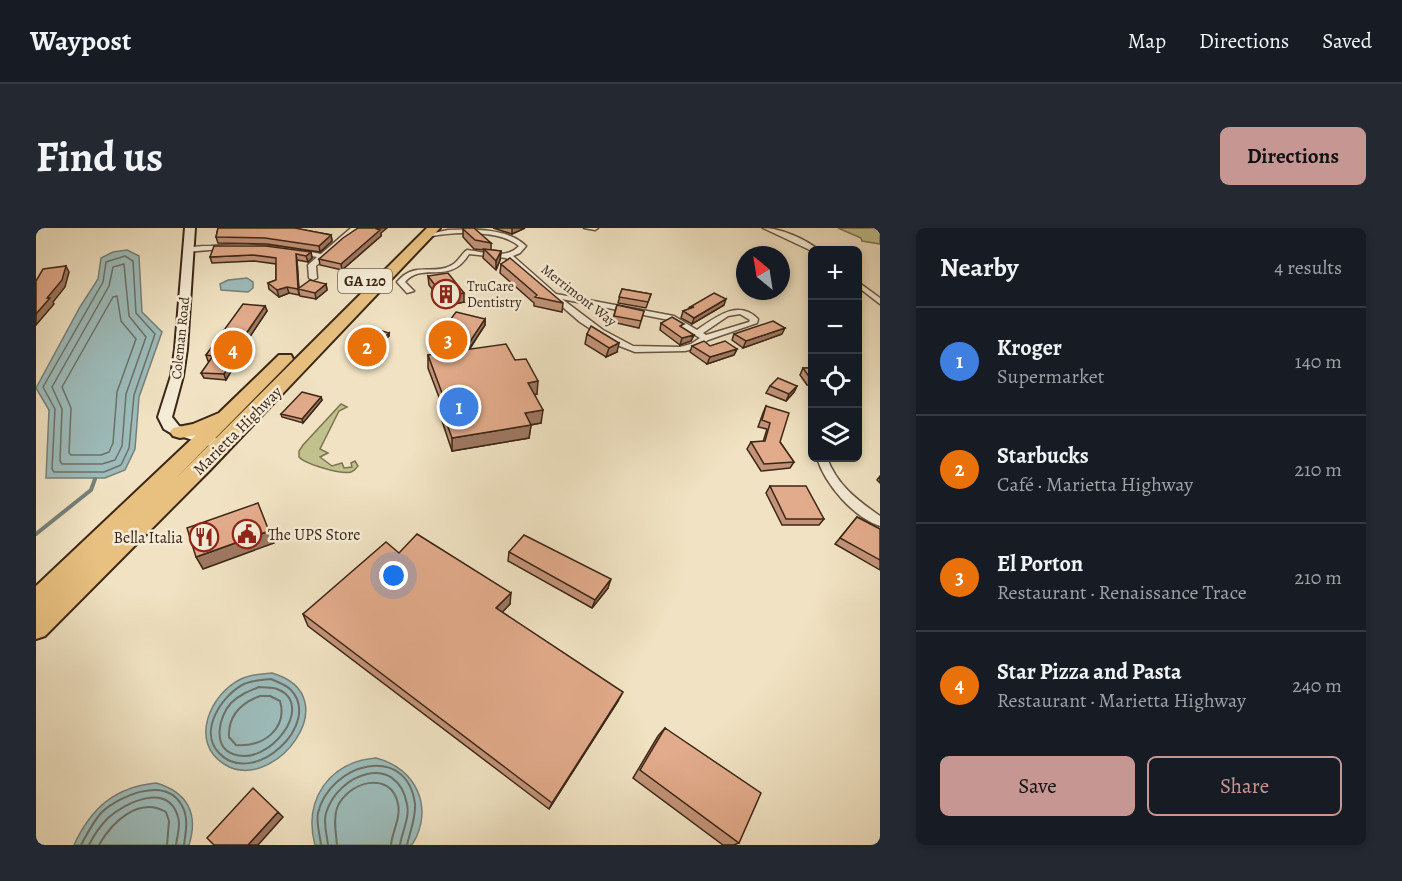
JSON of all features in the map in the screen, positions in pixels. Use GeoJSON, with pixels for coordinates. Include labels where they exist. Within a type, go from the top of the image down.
{"type":"FeatureCollection","features":[{"type":"Feature","properties":{"kind":"highway","name":"Marietta Highway"},"geometry":{"type":"LineString","coordinates":[[36,601],[203,439],[427,230]]}},
{"type":"Feature","properties":{"kind":"highway","name":"Marietta Highway"},"geometry":{"type":"LineString","coordinates":[[36,627],[223,444],[427,230]]}},
{"type":"Feature","properties":{"kind":"highway"},"geometry":{"type":"LineString","coordinates":[[171,471],[175,429],[204,426],[229,415]]}},
{"type":"Feature","properties":{"kind":"street","name":"Coleman Road"},"geometry":{"type":"LineString","coordinates":[[175,429],[165,417],[177,376],[181,349],[190,228]]}},
{"type":"Feature","properties":{"kind":"street"},"geometry":{"type":"LineString","coordinates":[[313,278],[312,265],[355,228]]}},
{"type":"Feature","properties":{"kind":"street"},"geometry":{"type":"LineString","coordinates":[[464,228],[486,234],[495,228]]}},
{"type":"Feature","properties":{"kind":"street"},"geometry":{"type":"LineString","coordinates":[[587,228],[595,228]]}},
{"type":"Feature","properties":{"kind":"street"},"geometry":{"type":"LineString","coordinates":[[766,228],[808,246]]}},
{"type":"Feature","properties":{"kind":"street"},"geometry":{"type":"LineString","coordinates":[[410,295],[415,280],[428,271],[456,266],[467,252],[508,256],[522,248],[522,243],[510,237],[450,230],[427,230]]}},
{"type":"Feature","properties":{"kind":"street"},"geometry":{"type":"LineString","coordinates":[[187,250],[244,244],[297,250],[322,256]]}},
{"type":"Feature","properties":{"kind":"street","name":"Merrimont Way"},"geometry":{"type":"LineString","coordinates":[[508,256],[594,327],[628,347],[654,351],[679,350],[700,344],[701,336]]}},
{"type":"Feature","properties":{"kind":"street"},"geometry":{"type":"LineString","coordinates":[[862,287],[880,303]]}},
{"type":"Feature","properties":{"kind":"street"},"geometry":{"type":"LineString","coordinates":[[556,295],[672,318],[701,336],[753,323],[754,319],[748,314],[735,311],[720,318],[701,336]]}},
{"type":"Feature","properties":{"kind":"street"},"geometry":{"type":"LineString","coordinates":[[175,429],[223,444]]}},
{"type":"Feature","properties":{"kind":"street"},"geometry":{"type":"LineString","coordinates":[[824,462],[831,478],[842,493],[880,522]]}},
{"type":"Feature","properties":{"kind":"green space"},"geometry":{"type":"Polygon","coordinates":[[[838,228],[880,228],[880,244],[862,241],[861,238],[838,228]]]}},
{"type":"Feature","properties":{"kind":"green space"},"geometry":{"type":"Polygon","coordinates":[[[341,404],[347,407],[339,411],[320,449],[328,453],[320,457],[332,466],[342,463],[344,468],[352,467],[351,463],[355,461],[358,466],[346,473],[308,463],[299,457],[299,451],[303,445],[341,404]]]}},
{"type":"Feature","properties":{"kind":"water"},"geometry":{"type":"Polygon","coordinates":[[[127,250],[139,256],[142,312],[162,332],[139,397],[135,449],[125,470],[105,478],[46,478],[49,410],[36,388],[80,307],[98,279],[101,258],[113,252],[127,250]]]}},
{"type":"Feature","properties":{"kind":"water"},"geometry":{"type":"Polygon","coordinates":[[[247,278],[253,282],[253,288],[248,292],[221,290],[220,284],[228,280],[247,278]]]}},
{"type":"Feature","properties":{"kind":"water"},"geometry":{"type":"Polygon","coordinates":[[[272,673],[295,685],[305,701],[304,720],[296,739],[282,755],[263,767],[243,770],[224,764],[213,755],[208,744],[206,731],[213,707],[230,686],[241,679],[252,675],[272,673]]]}},
{"type":"Feature","properties":{"kind":"water"},"geometry":{"type":"Polygon","coordinates":[[[376,758],[402,771],[418,791],[422,817],[419,831],[412,845],[315,845],[312,829],[313,813],[323,786],[345,767],[359,761],[376,758]]]}},
{"type":"Feature","properties":{"kind":"water"},"geometry":{"type":"Polygon","coordinates":[[[156,783],[176,792],[188,805],[192,823],[189,845],[74,845],[88,820],[106,802],[128,789],[156,783]]]}},
{"type":"Feature","properties":{"kind":"building"},"geometry":{"type":"Polygon","coordinates":[[[218,228],[295,228],[331,235],[319,246],[265,238],[216,237],[218,228]]]}},
{"type":"Feature","properties":{"kind":"building"},"geometry":{"type":"Polygon","coordinates":[[[358,228],[379,228],[377,229],[380,230],[341,264],[319,259],[343,238],[358,228]]]}},
{"type":"Feature","properties":{"kind":"building"},"geometry":{"type":"Polygon","coordinates":[[[464,228],[474,228],[491,243],[475,240],[464,228]]]}},
{"type":"Feature","properties":{"kind":"building"},"geometry":{"type":"Polygon","coordinates":[[[214,246],[266,246],[311,252],[306,256],[296,254],[298,289],[287,287],[277,290],[268,283],[276,280],[276,258],[253,255],[210,257],[214,246]]]}},
{"type":"Feature","properties":{"kind":"building"},"geometry":{"type":"Polygon","coordinates":[[[484,249],[501,251],[496,261],[484,249]]]}},
{"type":"Feature","properties":{"kind":"building"},"geometry":{"type":"Polygon","coordinates":[[[510,258],[563,303],[535,297],[537,295],[501,264],[510,258]]]}},
{"type":"Feature","properties":{"kind":"building"},"geometry":{"type":"Polygon","coordinates":[[[66,266],[62,280],[36,314],[36,281],[43,269],[66,266]]]}},
{"type":"Feature","properties":{"kind":"building"},"geometry":{"type":"Polygon","coordinates":[[[448,273],[464,293],[444,297],[428,276],[448,273]]]}},
{"type":"Feature","properties":{"kind":"building"},"geometry":{"type":"Polygon","coordinates":[[[310,280],[326,284],[315,293],[298,289],[310,280]]]}},
{"type":"Feature","properties":{"kind":"building"},"geometry":{"type":"Polygon","coordinates":[[[622,289],[651,294],[648,302],[619,297],[622,289]]]}},
{"type":"Feature","properties":{"kind":"building"},"geometry":{"type":"Polygon","coordinates":[[[714,293],[726,299],[694,318],[683,311],[694,307],[690,307],[714,293]]]}},
{"type":"Feature","properties":{"kind":"building"},"geometry":{"type":"Polygon","coordinates":[[[243,304],[265,306],[230,357],[235,358],[224,374],[201,373],[213,356],[206,355],[243,304]]]}},
{"type":"Feature","properties":{"kind":"building"},"geometry":{"type":"Polygon","coordinates":[[[617,305],[644,311],[641,321],[614,316],[617,305]]]}},
{"type":"Feature","properties":{"kind":"building"},"geometry":{"type":"Polygon","coordinates":[[[456,312],[485,319],[467,346],[436,339],[456,312]]]}},
{"type":"Feature","properties":{"kind":"building"},"geometry":{"type":"Polygon","coordinates":[[[672,317],[684,324],[680,326],[694,335],[682,338],[661,323],[672,317]]]}},
{"type":"Feature","properties":{"kind":"building"},"geometry":{"type":"Polygon","coordinates":[[[773,321],[785,328],[746,341],[734,334],[773,321]]]}},
{"type":"Feature","properties":{"kind":"building"},"geometry":{"type":"Polygon","coordinates":[[[591,326],[619,343],[609,348],[587,334],[591,326]]]}},
{"type":"Feature","properties":{"kind":"building"},"geometry":{"type":"Polygon","coordinates":[[[372,328],[389,333],[369,351],[352,347],[372,328]]]}},
{"type":"Feature","properties":{"kind":"building"},"geometry":{"type":"Polygon","coordinates":[[[704,341],[710,346],[725,341],[737,349],[710,357],[692,346],[704,341]]]}},
{"type":"Feature","properties":{"kind":"building"},"geometry":{"type":"Polygon","coordinates":[[[506,344],[515,360],[526,359],[538,381],[528,383],[543,410],[525,413],[531,425],[452,438],[440,405],[446,404],[428,355],[506,344]]]}},
{"type":"Feature","properties":{"kind":"building"},"geometry":{"type":"Polygon","coordinates":[[[778,378],[797,386],[789,394],[770,386],[778,378]]]}},
{"type":"Feature","properties":{"kind":"building"},"geometry":{"type":"Polygon","coordinates":[[[302,392],[321,397],[302,419],[281,414],[302,392]]]}},
{"type":"Feature","properties":{"kind":"building"},"geometry":{"type":"Polygon","coordinates":[[[766,406],[789,413],[780,442],[794,462],[764,464],[751,442],[765,441],[770,423],[762,420],[766,406]]]}},
{"type":"Feature","properties":{"kind":"building"},"geometry":{"type":"Polygon","coordinates":[[[770,486],[806,486],[824,519],[786,519],[770,486]]]}},
{"type":"Feature","properties":{"kind":"building"},"geometry":{"type":"Polygon","coordinates":[[[258,503],[269,531],[196,557],[187,528],[258,503]]]}},
{"type":"Feature","properties":{"kind":"building"},"geometry":{"type":"Polygon","coordinates":[[[857,517],[880,529],[880,560],[840,538],[857,517]]]}},
{"type":"Feature","properties":{"kind":"building"},"geometry":{"type":"Polygon","coordinates":[[[417,534],[511,593],[496,608],[623,692],[552,803],[303,614],[386,542],[399,553],[417,534]]]}},
{"type":"Feature","properties":{"kind":"building"},"geometry":{"type":"Polygon","coordinates":[[[524,535],[611,579],[595,600],[509,552],[524,535]]]}},
{"type":"Feature","properties":{"kind":"building"},"geometry":{"type":"Polygon","coordinates":[[[665,728],[761,793],[739,843],[640,770],[665,728]]]}},
{"type":"Feature","properties":{"kind":"building"},"geometry":{"type":"Polygon","coordinates":[[[253,788],[278,812],[248,845],[214,845],[207,838],[253,788]]]}},
{"type":"Feature","properties":{"kind":"waterway"},"geometry":{"type":"LineString","coordinates":[[36,534],[91,490],[95,479]]}},
{"type":"Feature","properties":{"kind":"place","name":"TruCare Dentistry"},"geometry":{"type":"Point","coordinates":[446,294]}},
{"type":"Feature","properties":{"kind":"place","name":"El Porton"},"geometry":{"type":"Point","coordinates":[448,340]}},
{"type":"Feature","properties":{"kind":"place","name":"Starbucks"},"geometry":{"type":"Point","coordinates":[367,347]}},
{"type":"Feature","properties":{"kind":"place","name":"Star Pizza and Pasta"},"geometry":{"type":"Point","coordinates":[233,350]}},
{"type":"Feature","properties":{"kind":"place","name":"Kroger"},"geometry":{"type":"Point","coordinates":[459,407]}},
{"type":"Feature","properties":{"kind":"place","name":"The UPS Store"},"geometry":{"type":"Point","coordinates":[247,534]}},
{"type":"Feature","properties":{"kind":"place","name":"Bella Italia"},"geometry":{"type":"Point","coordinates":[204,537]}}]}
